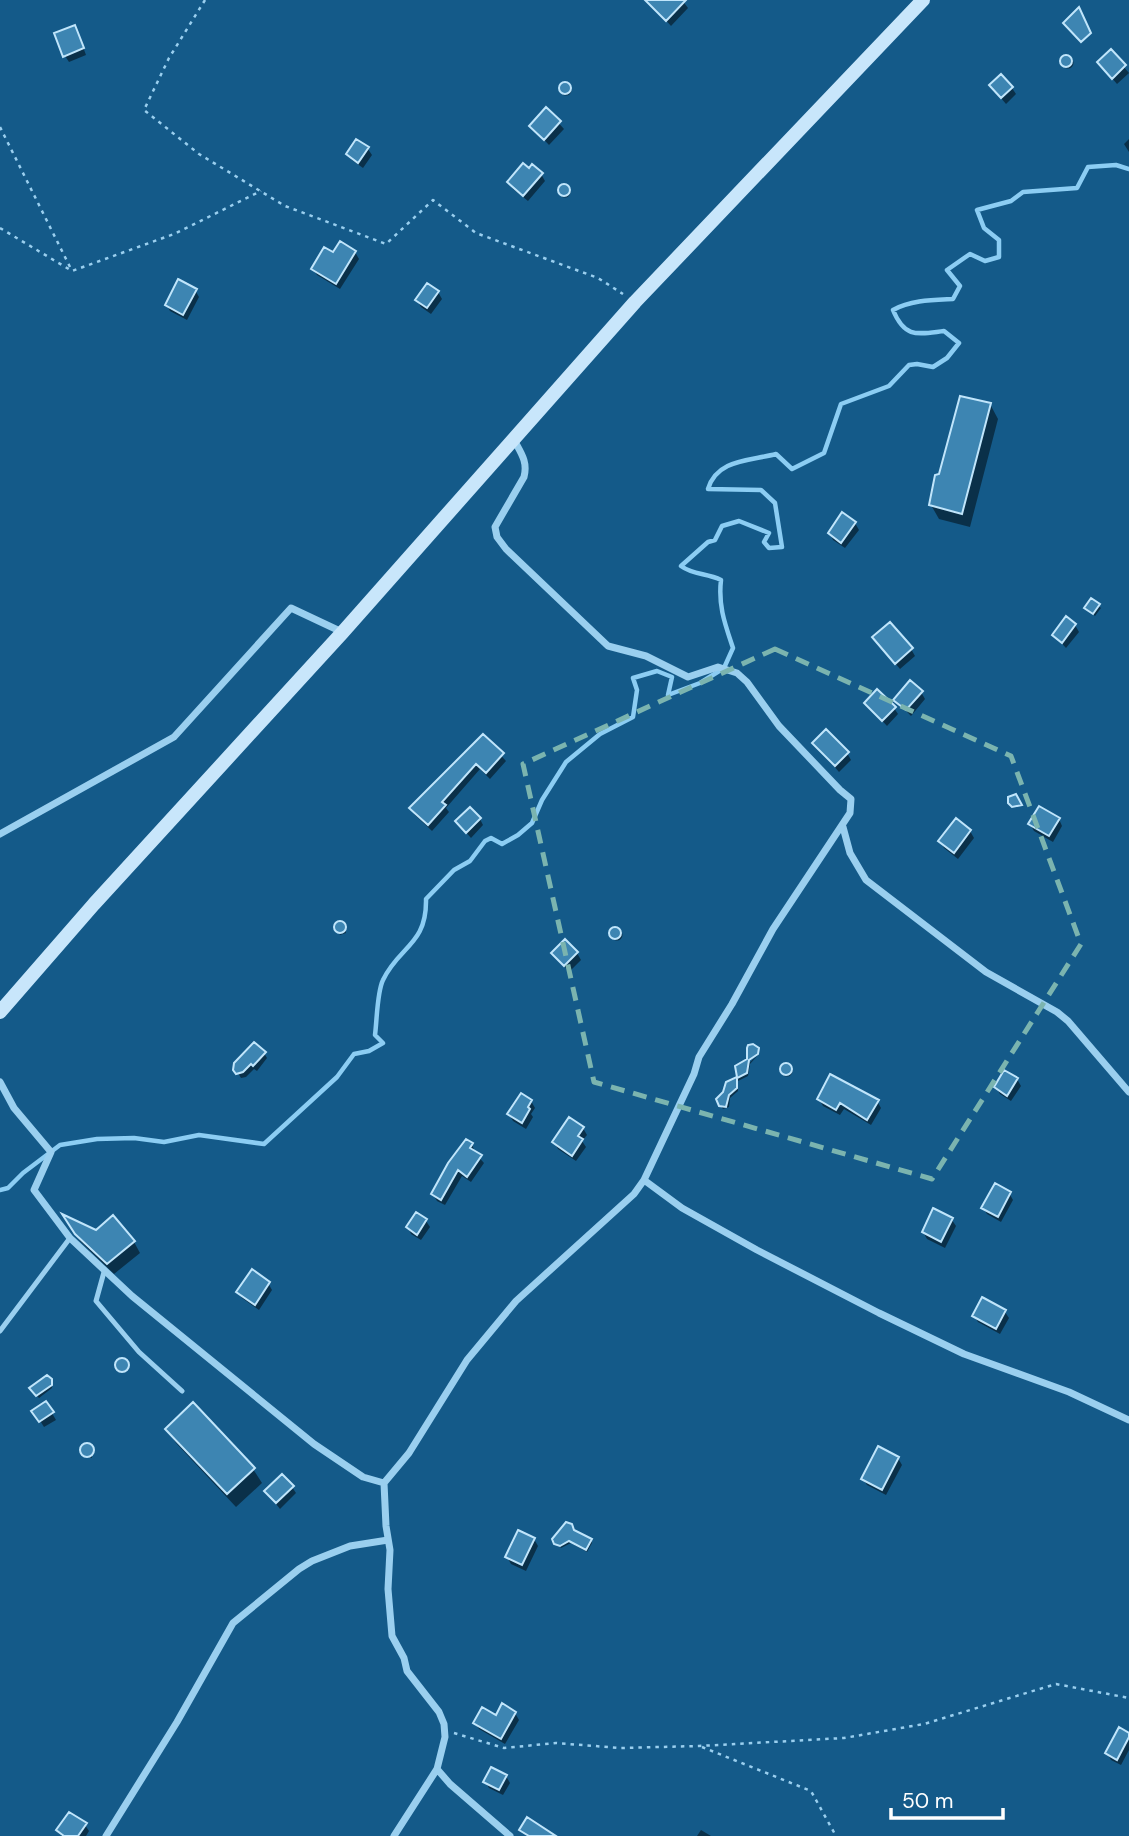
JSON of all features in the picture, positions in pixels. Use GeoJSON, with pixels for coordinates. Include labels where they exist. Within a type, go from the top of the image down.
{"type":"FeatureCollection","features":[{"type":"Feature","properties":{"kind":"main road"},"geometry":{"type":"LineString","coordinates":[[0,1012],[94,904],[342,633],[635,302],[923,0]]}},
{"type":"Feature","properties":{"kind":"street"},"geometry":{"type":"LineString","coordinates":[[394,1836],[437,1769],[445,1730],[439,1712],[407,1671],[404,1658],[392,1636],[388,1589],[390,1550],[384,1483],[409,1453],[467,1360],[516,1301],[634,1194],[644,1180],[694,1074],[699,1057],[773,929],[850,813],[851,799],[779,726],[747,682],[737,673],[718,667],[688,677],[646,656],[607,646],[506,549],[497,537],[495,527],[524,477],[526,468],[524,458],[514,440]]}},
{"type":"Feature","properties":{"kind":"street"},"geometry":{"type":"LineString","coordinates":[[0,834],[174,737],[291,608],[342,633]]}},
{"type":"Feature","properties":{"kind":"street"},"geometry":{"type":"LineString","coordinates":[[843,827],[850,853],[866,880],[986,972],[1057,1012],[1068,1021],[1129,1092]]}},
{"type":"Feature","properties":{"kind":"street"},"geometry":{"type":"LineString","coordinates":[[0,1082],[14,1108],[51,1152],[34,1190],[71,1238],[104,1272],[314,1444],[363,1477],[384,1483]]}},
{"type":"Feature","properties":{"kind":"street"},"geometry":{"type":"LineString","coordinates":[[644,1180],[682,1208],[879,1313],[964,1354],[1069,1392],[1129,1420]]}},
{"type":"Feature","properties":{"kind":"street"},"geometry":{"type":"LineString","coordinates":[[106,1836],[233,1623],[305,1565],[350,1546],[388,1540]]}},
{"type":"Feature","properties":{"kind":"street"},"geometry":{"type":"LineString","coordinates":[[437,1769],[450,1784],[510,1836]]}},
{"type":"Feature","properties":{"kind":"lane"},"geometry":{"type":"LineString","coordinates":[[0,1331],[71,1238]]}},
{"type":"Feature","properties":{"kind":"lane"},"geometry":{"type":"LineString","coordinates":[[104,1272],[96,1301],[139,1352],[182,1391]]}},
{"type":"Feature","properties":{"kind":"path"},"geometry":{"type":"LineString","coordinates":[[205,0],[169,58],[144,110],[199,155],[285,206],[386,244],[433,200],[476,233],[598,278],[635,302]]}},
{"type":"Feature","properties":{"kind":"path"},"geometry":{"type":"LineString","coordinates":[[0,127],[72,271]]}},
{"type":"Feature","properties":{"kind":"path"},"geometry":{"type":"LineString","coordinates":[[72,271],[174,234],[261,191]]}},
{"type":"Feature","properties":{"kind":"path"},"geometry":{"type":"LineString","coordinates":[[0,228],[72,271]]}},
{"type":"Feature","properties":{"kind":"path"},"geometry":{"type":"LineString","coordinates":[[445,1730],[505,1748],[556,1743],[620,1748],[699,1746],[858,1736],[924,1724],[1056,1684],[1129,1698]]}},
{"type":"Feature","properties":{"kind":"path"},"geometry":{"type":"LineString","coordinates":[[699,1746],[810,1791],[836,1836]]}},
{"type":"Feature","properties":{"kind":"highlighted area"},"geometry":{"type":"Polygon","coordinates":[[[775,649],[1011,756],[1081,944],[932,1179],[594,1082],[523,764],[775,649]]]}},
{"type":"Feature","properties":{"kind":"building"},"geometry":{"type":"Polygon","coordinates":[[[645,0],[686,0],[666,21],[645,0]]]}},
{"type":"Feature","properties":{"kind":"building"},"geometry":{"type":"Polygon","coordinates":[[[1079,7],[1091,33],[1081,42],[1063,23],[1079,7]]]}},
{"type":"Feature","properties":{"kind":"building"},"geometry":{"type":"Polygon","coordinates":[[[75,25],[84,48],[63,57],[54,33],[75,25]]]}},
{"type":"Feature","properties":{"kind":"building"},"geometry":{"type":"Polygon","coordinates":[[[1111,49],[1126,65],[1112,79],[1097,62],[1111,49]]]}},
{"type":"Feature","properties":{"kind":"building"},"geometry":{"type":"Polygon","coordinates":[[[1066,55],[1072,61],[1066,67],[1060,61],[1066,55]]]}},
{"type":"Feature","properties":{"kind":"building"},"geometry":{"type":"Polygon","coordinates":[[[1001,74],[1013,87],[1001,98],[989,85],[1001,74]]]}},
{"type":"Feature","properties":{"kind":"building"},"geometry":{"type":"Polygon","coordinates":[[[565,82],[571,88],[565,94],[559,88],[565,82]]]}},
{"type":"Feature","properties":{"kind":"building"},"geometry":{"type":"Polygon","coordinates":[[[546,107],[561,121],[544,140],[529,126],[546,107]]]}},
{"type":"Feature","properties":{"kind":"building"},"geometry":{"type":"Polygon","coordinates":[[[356,139],[369,147],[358,163],[346,154],[356,139]]]}},
{"type":"Feature","properties":{"kind":"building"},"geometry":{"type":"Polygon","coordinates":[[[523,163],[529,168],[532,164],[543,173],[523,196],[507,182],[523,163]]]}},
{"type":"Feature","properties":{"kind":"building"},"geometry":{"type":"Polygon","coordinates":[[[564,184],[570,190],[564,196],[558,190],[564,184]]]}},
{"type":"Feature","properties":{"kind":"building"},"geometry":{"type":"Polygon","coordinates":[[[340,241],[356,251],[336,284],[311,269],[324,247],[333,252],[340,241]]]}},
{"type":"Feature","properties":{"kind":"building"},"geometry":{"type":"Polygon","coordinates":[[[178,279],[197,289],[183,315],[165,305],[178,279]]]}},
{"type":"Feature","properties":{"kind":"building"},"geometry":{"type":"Polygon","coordinates":[[[427,283],[439,291],[427,308],[415,300],[427,283]]]}},
{"type":"Feature","properties":{"kind":"building"},"geometry":{"type":"Polygon","coordinates":[[[960,396],[991,403],[962,514],[929,505],[935,475],[939,474],[960,396]]]}},
{"type":"Feature","properties":{"kind":"building"},"geometry":{"type":"Polygon","coordinates":[[[842,512],[856,522],[841,543],[828,533],[842,512]]]}},
{"type":"Feature","properties":{"kind":"building"},"geometry":{"type":"Polygon","coordinates":[[[1091,598],[1100,604],[1093,614],[1084,608],[1091,598]]]}},
{"type":"Feature","properties":{"kind":"building"},"geometry":{"type":"Polygon","coordinates":[[[1066,616],[1076,624],[1062,643],[1052,635],[1066,616]]]}},
{"type":"Feature","properties":{"kind":"building"},"geometry":{"type":"Polygon","coordinates":[[[890,622],[913,648],[895,664],[872,637],[890,622]]]}},
{"type":"Feature","properties":{"kind":"building"},"geometry":{"type":"Polygon","coordinates":[[[910,680],[923,691],[906,710],[893,700],[910,680]]]}},
{"type":"Feature","properties":{"kind":"building"},"geometry":{"type":"Polygon","coordinates":[[[877,689],[896,707],[882,721],[864,703],[877,689]]]}},
{"type":"Feature","properties":{"kind":"building"},"geometry":{"type":"Polygon","coordinates":[[[826,729],[849,752],[835,766],[812,743],[826,729]]]}},
{"type":"Feature","properties":{"kind":"building"},"geometry":{"type":"Polygon","coordinates":[[[483,734],[504,753],[486,773],[476,764],[442,802],[446,805],[428,825],[409,808],[483,734]]]}},
{"type":"Feature","properties":{"kind":"building"},"geometry":{"type":"Polygon","coordinates":[[[1016,794],[1022,805],[1012,807],[1008,803],[1008,797],[1016,794]]]}},
{"type":"Feature","properties":{"kind":"building"},"geometry":{"type":"Polygon","coordinates":[[[1039,806],[1060,818],[1049,836],[1028,824],[1039,806]]]}},
{"type":"Feature","properties":{"kind":"building"},"geometry":{"type":"Polygon","coordinates":[[[470,807],[481,818],[466,833],[455,821],[470,807]]]}},
{"type":"Feature","properties":{"kind":"building"},"geometry":{"type":"Polygon","coordinates":[[[956,818],[971,830],[954,853],[938,841],[956,818]]]}},
{"type":"Feature","properties":{"kind":"building"},"geometry":{"type":"Polygon","coordinates":[[[335,922],[345,922],[345,932],[335,932],[335,922]]]}},
{"type":"Feature","properties":{"kind":"building"},"geometry":{"type":"Polygon","coordinates":[[[610,928],[620,928],[620,938],[610,938],[610,928]]]}},
{"type":"Feature","properties":{"kind":"building"},"geometry":{"type":"Polygon","coordinates":[[[565,939],[578,952],[564,966],[551,953],[565,939]]]}},
{"type":"Feature","properties":{"kind":"building"},"geometry":{"type":"Polygon","coordinates":[[[254,1042],[266,1052],[253,1066],[251,1064],[243,1072],[236,1074],[233,1070],[234,1063],[254,1042]]]}},
{"type":"Feature","properties":{"kind":"building"},"geometry":{"type":"Polygon","coordinates":[[[753,1044],[759,1048],[758,1054],[749,1060],[747,1073],[737,1078],[737,1088],[729,1095],[726,1107],[719,1106],[716,1099],[723,1092],[726,1082],[737,1077],[735,1066],[747,1059],[748,1045],[753,1044]]]}},
{"type":"Feature","properties":{"kind":"building"},"geometry":{"type":"Polygon","coordinates":[[[781,1064],[791,1064],[791,1074],[781,1074],[781,1064]]]}},
{"type":"Feature","properties":{"kind":"building"},"geometry":{"type":"Polygon","coordinates":[[[1004,1070],[1018,1078],[1007,1096],[994,1087],[1004,1070]]]}},
{"type":"Feature","properties":{"kind":"building"},"geometry":{"type":"Polygon","coordinates":[[[830,1074],[879,1100],[867,1120],[840,1103],[836,1110],[817,1099],[830,1074]]]}},
{"type":"Feature","properties":{"kind":"building"},"geometry":{"type":"Polygon","coordinates":[[[521,1093],[532,1100],[522,1123],[507,1114],[521,1093]]]}},
{"type":"Feature","properties":{"kind":"building"},"geometry":{"type":"Polygon","coordinates":[[[569,1117],[584,1127],[578,1136],[583,1139],[572,1156],[552,1142],[569,1117]]]}},
{"type":"Feature","properties":{"kind":"building"},"geometry":{"type":"Polygon","coordinates":[[[466,1139],[473,1143],[470,1148],[482,1155],[467,1177],[458,1170],[441,1200],[431,1194],[448,1163],[466,1139]]]}},
{"type":"Feature","properties":{"kind":"building"},"geometry":{"type":"Polygon","coordinates":[[[995,1183],[1011,1192],[998,1217],[981,1208],[995,1183]]]}},
{"type":"Feature","properties":{"kind":"building"},"geometry":{"type":"Polygon","coordinates":[[[933,1208],[953,1218],[941,1242],[922,1232],[933,1208]]]}},
{"type":"Feature","properties":{"kind":"building"},"geometry":{"type":"Polygon","coordinates":[[[416,1212],[427,1219],[417,1235],[406,1227],[416,1212]]]}},
{"type":"Feature","properties":{"kind":"building"},"geometry":{"type":"Polygon","coordinates":[[[62,1214],[96,1230],[113,1215],[135,1241],[107,1264],[75,1234],[62,1214]]]}},
{"type":"Feature","properties":{"kind":"building"},"geometry":{"type":"Polygon","coordinates":[[[252,1269],[270,1282],[255,1305],[236,1292],[252,1269]]]}},
{"type":"Feature","properties":{"kind":"building"},"geometry":{"type":"Polygon","coordinates":[[[982,1297],[1006,1310],[996,1329],[972,1316],[982,1297]]]}},
{"type":"Feature","properties":{"kind":"building"},"geometry":{"type":"Polygon","coordinates":[[[122,1358],[127,1360],[127,1370],[122,1372],[117,1370],[115,1365],[117,1360],[122,1358]]]}},
{"type":"Feature","properties":{"kind":"building"},"geometry":{"type":"Polygon","coordinates":[[[47,1375],[52,1379],[52,1385],[36,1396],[29,1388],[47,1375]]]}},
{"type":"Feature","properties":{"kind":"building"},"geometry":{"type":"Polygon","coordinates":[[[46,1401],[54,1412],[39,1422],[31,1411],[46,1401]]]}},
{"type":"Feature","properties":{"kind":"building"},"geometry":{"type":"Polygon","coordinates":[[[193,1402],[255,1468],[227,1494],[165,1429],[193,1402]]]}},
{"type":"Feature","properties":{"kind":"building"},"geometry":{"type":"Polygon","coordinates":[[[87,1443],[92,1445],[92,1455],[87,1457],[82,1455],[80,1450],[82,1445],[87,1443]]]}},
{"type":"Feature","properties":{"kind":"building"},"geometry":{"type":"Polygon","coordinates":[[[878,1446],[899,1457],[882,1490],[861,1479],[878,1446]]]}},
{"type":"Feature","properties":{"kind":"building"},"geometry":{"type":"Polygon","coordinates":[[[282,1474],[294,1486],[276,1503],[264,1491],[282,1474]]]}},
{"type":"Feature","properties":{"kind":"building"},"geometry":{"type":"Polygon","coordinates":[[[566,1522],[572,1524],[574,1530],[592,1539],[586,1550],[569,1541],[560,1546],[554,1544],[552,1539],[566,1522]]]}},
{"type":"Feature","properties":{"kind":"building"},"geometry":{"type":"Polygon","coordinates":[[[518,1530],[535,1538],[522,1565],[505,1557],[518,1530]]]}},
{"type":"Feature","properties":{"kind":"building"},"geometry":{"type":"Polygon","coordinates":[[[502,1703],[516,1712],[501,1739],[473,1723],[482,1707],[496,1715],[502,1703]]]}},
{"type":"Feature","properties":{"kind":"building"},"geometry":{"type":"Polygon","coordinates":[[[1119,1727],[1129,1733],[1129,1737],[1117,1760],[1105,1753],[1119,1727]]]}},
{"type":"Feature","properties":{"kind":"building"},"geometry":{"type":"Polygon","coordinates":[[[491,1767],[507,1775],[499,1790],[483,1782],[491,1767]]]}},
{"type":"Feature","properties":{"kind":"building"},"geometry":{"type":"Polygon","coordinates":[[[69,1812],[87,1823],[78,1836],[64,1836],[56,1830],[69,1812]]]}},
{"type":"Feature","properties":{"kind":"building"},"geometry":{"type":"Polygon","coordinates":[[[527,1817],[556,1836],[529,1836],[519,1830],[527,1817]]]}},
{"type":"Feature","properties":{"kind":"waterway"},"geometry":{"type":"LineString","coordinates":[[0,1190],[8,1188],[60,1145],[97,1139],[134,1138],[164,1142],[199,1135],[264,1144],[337,1077],[354,1054],[369,1051],[383,1043],[375,1035],[381,985],[389,969],[417,936],[425,914],[426,899],[454,870],[470,861],[485,841],[491,838],[502,844],[532,823],[542,800],[566,762],[600,734],[633,717],[637,690],[633,678],[657,671],[672,677],[668,695],[700,683],[724,668],[733,648],[721,607],[721,580],[681,566],[708,542],[715,540],[722,526],[739,521],[769,533],[764,542],[769,548],[782,547],[775,503],[761,490],[708,489],[712,479],[727,467],[745,460],[776,454],[792,469],[824,453],[841,404],[889,386],[909,365],[933,367],[947,358],[959,343],[944,331],[920,333],[908,330],[902,326],[893,310],[915,302],[953,299],[960,286],[947,270],[970,254],[985,261],[999,257],[999,240],[984,228],[977,210],[1011,201],[1023,192],[1077,188],[1088,167],[1116,165],[1129,169]]}}]}
